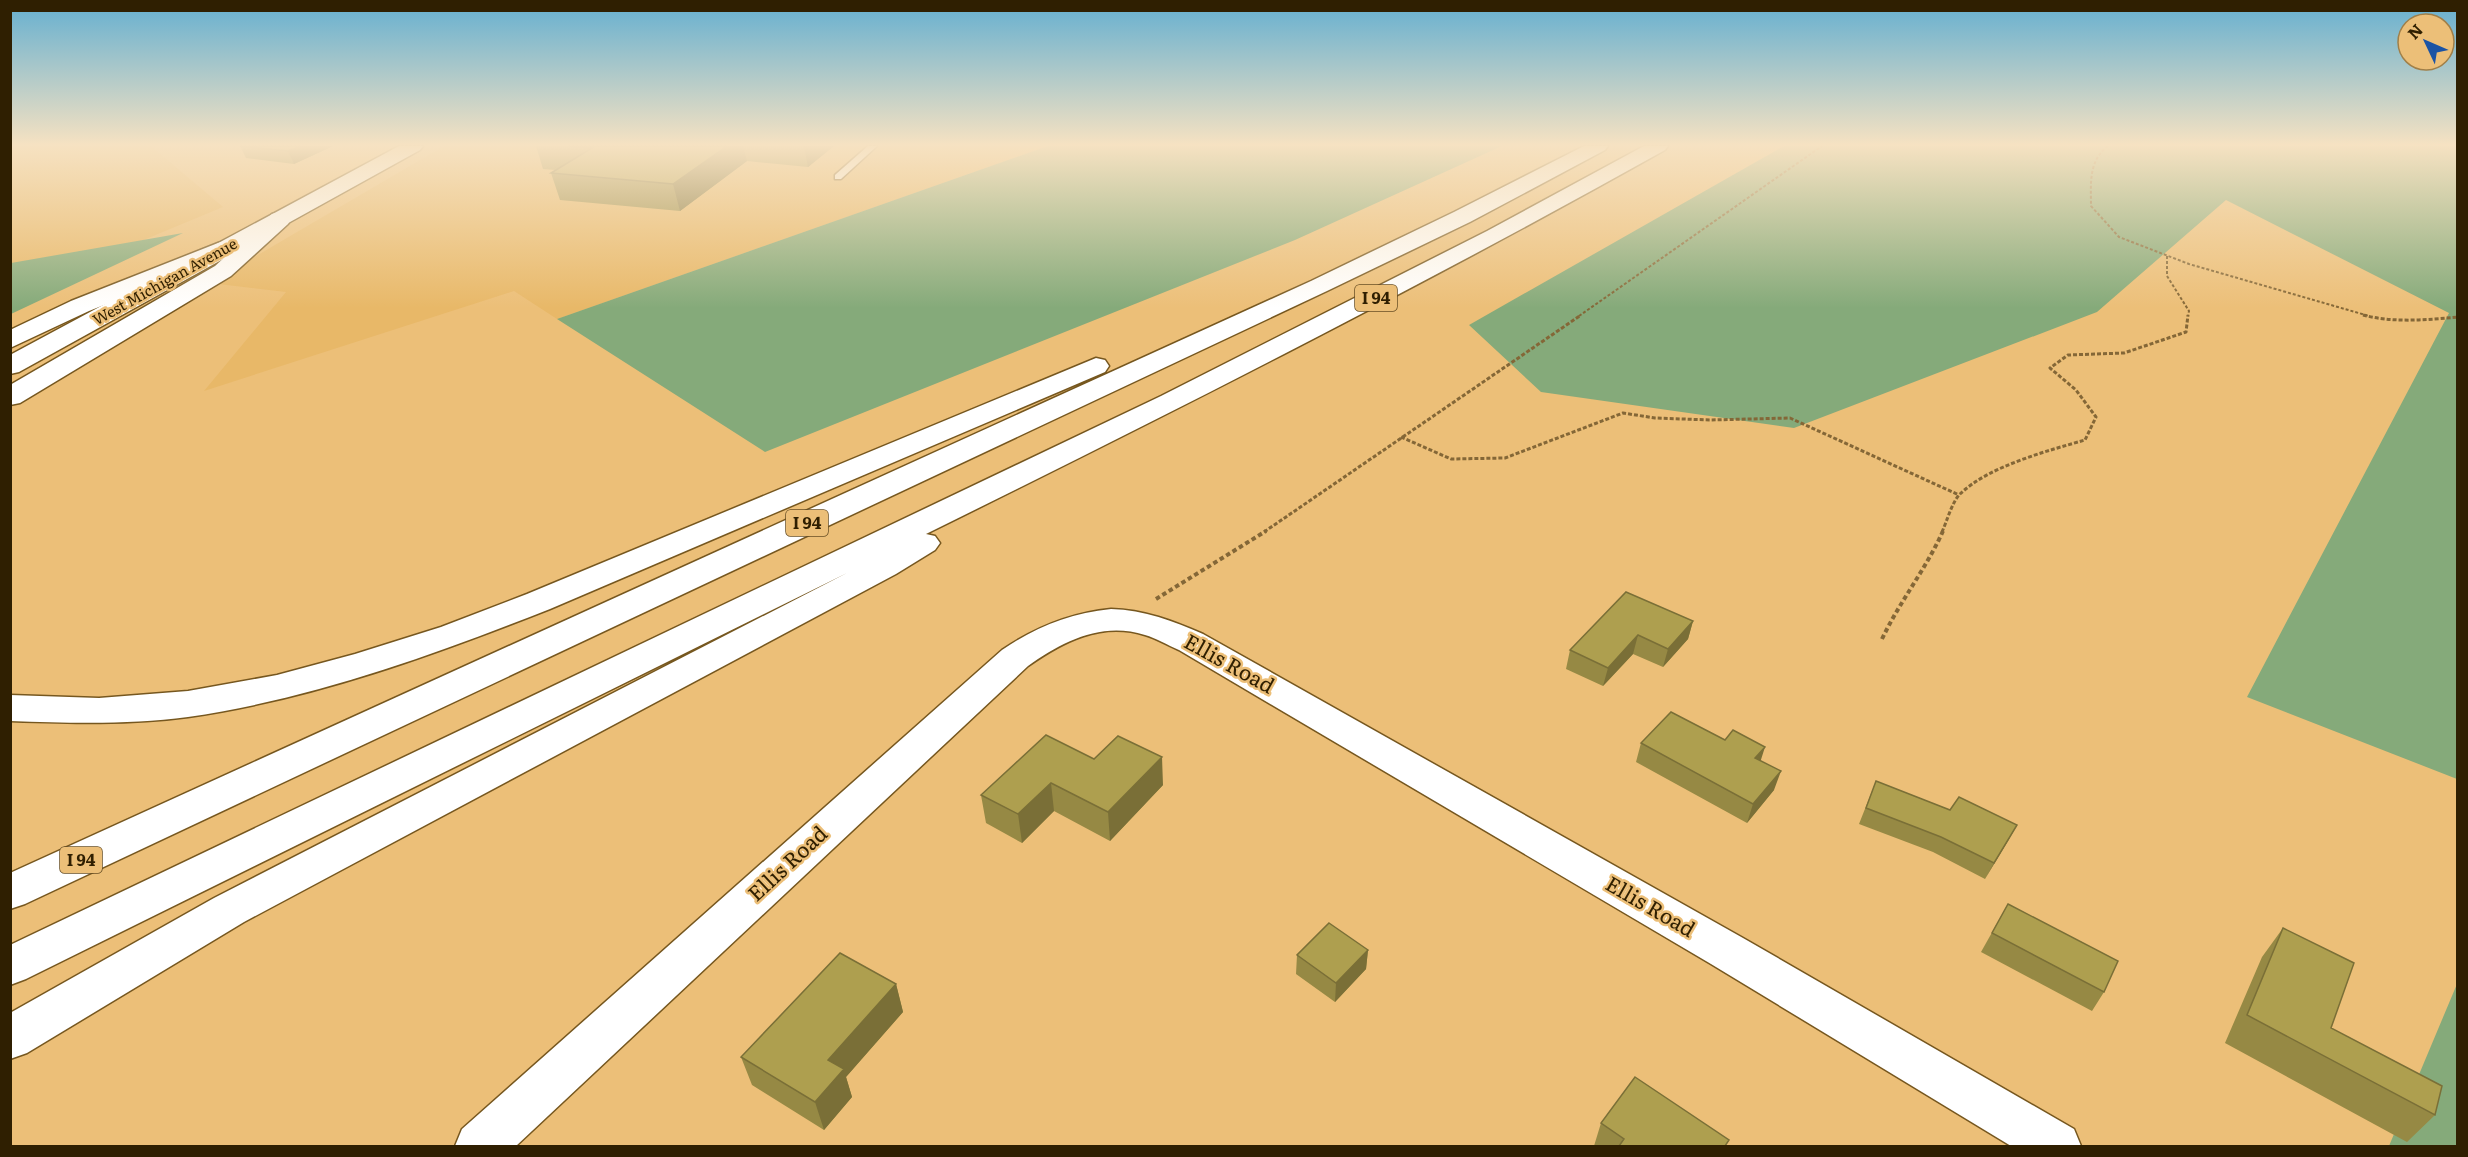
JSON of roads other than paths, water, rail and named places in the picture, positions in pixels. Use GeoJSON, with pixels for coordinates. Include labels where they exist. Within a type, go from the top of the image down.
{"type":"FeatureCollection","features":[{"type":"Feature","properties":{"kind":"main road","name":"West Michigan Avenue"},"geometry":{"type":"LineString","coordinates":[[10,366],[315,200]]}},
{"type":"Feature","properties":{"kind":"main road","name":"I 94"},"geometry":{"type":"LineString","coordinates":[[10,892],[1309,291],[1495,200]]}},
{"type":"Feature","properties":{"kind":"main road","name":"I 94"},"geometry":{"type":"LineString","coordinates":[[10,966],[1090,441],[1340,317],[1560,200]]}},
{"type":"Feature","properties":{"kind":"main road"},"geometry":{"type":"LineString","coordinates":[[10,708],[44,712],[133,710],[230,697],[338,672],[454,634],[630,564],[1303,277],[1416,231],[1462,217]]}},
{"type":"Feature","properties":{"kind":"main road"},"geometry":{"type":"LineString","coordinates":[[10,397],[223,271],[280,219]]}},
{"type":"Feature","properties":{"kind":"main road"},"geometry":{"type":"LineString","coordinates":[[10,340],[80,306],[226,248]]}},
{"type":"Feature","properties":{"kind":"main road"},"geometry":{"type":"LineString","coordinates":[[10,1038],[229,910],[885,567],[1090,441]]}},
{"type":"Feature","properties":{"kind":"main road","name":"Ellis Road"},"geometry":{"type":"LineString","coordinates":[[480,1146],[1014,658],[1057,631],[1103,620],[1150,624],[1201,647],[1727,951],[2056,1146]]}}]}
